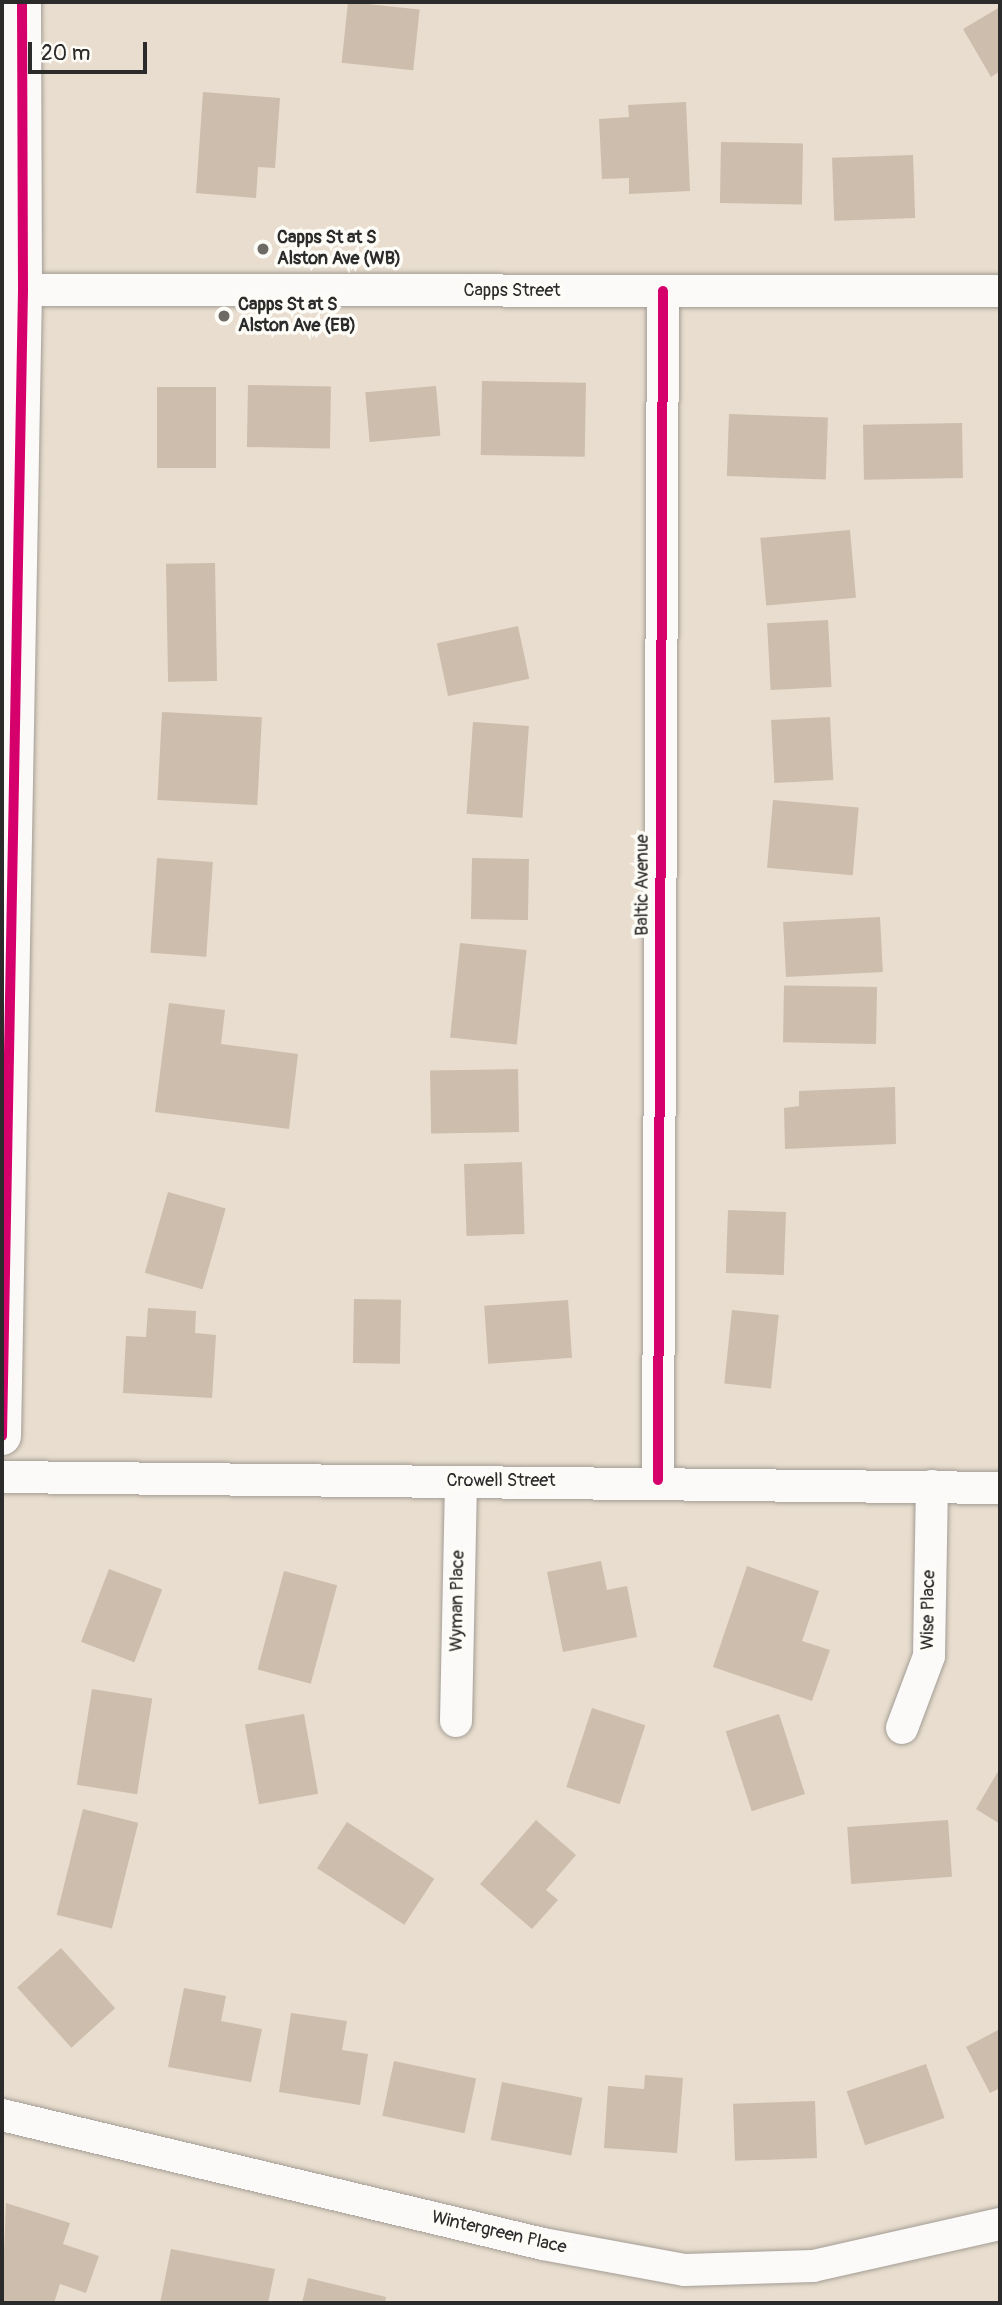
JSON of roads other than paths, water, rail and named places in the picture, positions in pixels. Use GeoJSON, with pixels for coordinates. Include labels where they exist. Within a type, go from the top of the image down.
{"type":"FeatureCollection","features":[{"type":"Feature","properties":{"kind":"street"},"geometry":{"type":"LineString","coordinates":[[2,1436],[23,290],[22,2]]}},
{"type":"Feature","properties":{"kind":"street","name":"Capps Street"},"geometry":{"type":"LineString","coordinates":[[23,290],[1000,292]]}},
{"type":"Feature","properties":{"kind":"street","name":"Baltic Avenue"},"geometry":{"type":"LineString","coordinates":[[658,1480],[663,291]]}},
{"type":"Feature","properties":{"kind":"street","name":"Crowell Street"},"geometry":{"type":"LineString","coordinates":[[2,1477],[461,1482],[658,1480],[1000,1488]]}},
{"type":"Feature","properties":{"kind":"street","name":"Wyman Place"},"geometry":{"type":"LineString","coordinates":[[456,1721],[461,1482]]}},
{"type":"Feature","properties":{"kind":"street","name":"Wise Place"},"geometry":{"type":"LineString","coordinates":[[902,1728],[929,1656],[932,1486]]}},
{"type":"Feature","properties":{"kind":"street","name":"Wintergreen Place"},"geometry":{"type":"LineString","coordinates":[[2,2115],[543,2244],[685,2270],[813,2266],[1000,2224]]}},
{"type":"Feature","properties":{"kind":"place","name":"Capps St at S Alston Ave (WB)"},"geometry":{"type":"Point","coordinates":[263,249]}},
{"type":"Feature","properties":{"kind":"place","name":"Capps St at S Alston Ave (EB)"},"geometry":{"type":"Point","coordinates":[224,316]}}]}
